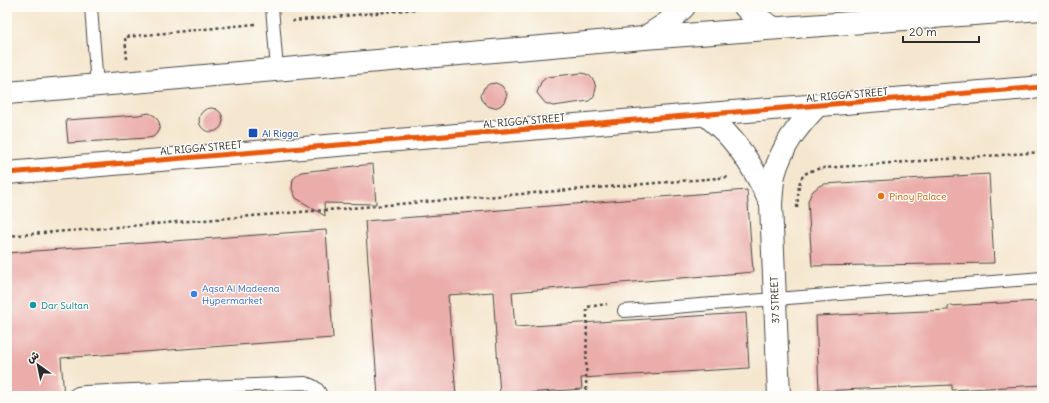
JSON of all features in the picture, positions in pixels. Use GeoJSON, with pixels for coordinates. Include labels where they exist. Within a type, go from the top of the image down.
{"type":"FeatureCollection","features":[{"type":"Feature","properties":{"kind":"street"},"geometry":{"type":"LineString","coordinates":[[644,38],[667,23],[684,7]]}},
{"type":"Feature","properties":{"kind":"street"},"geometry":{"type":"LineString","coordinates":[[745,7],[754,16],[774,28]]}},
{"type":"Feature","properties":{"kind":"street"},"geometry":{"type":"LineString","coordinates":[[7,93],[644,38],[1042,9]]}},
{"type":"Feature","properties":{"kind":"street","name":"AL RIGGA STREET"},"geometry":{"type":"LineString","coordinates":[[7,173],[1042,87]]}},
{"type":"Feature","properties":{"kind":"street","name":"37 STREET"},"geometry":{"type":"LineString","coordinates":[[779,396],[771,204],[774,176],[783,150],[798,126],[817,106]]}},
{"type":"Feature","properties":{"kind":"street","name":"37 STREET"},"geometry":{"type":"LineString","coordinates":[[706,115],[726,133],[745,155],[759,178],[771,204]]}},
{"type":"Feature","properties":{"kind":"lane"},"geometry":{"type":"LineString","coordinates":[[91,7],[97,86]]}},
{"type":"Feature","properties":{"kind":"lane"},"geometry":{"type":"LineString","coordinates":[[272,7],[277,70]]}},
{"type":"Feature","properties":{"kind":"lane"},"geometry":{"type":"LineString","coordinates":[[624,311],[1042,278]]}},
{"type":"Feature","properties":{"kind":"lane"},"geometry":{"type":"LineString","coordinates":[[73,396],[78,393],[85,392],[305,383],[312,384],[317,388],[321,396]]}},
{"type":"Feature","properties":{"kind":"path"},"geometry":{"type":"LineString","coordinates":[[125,37],[127,62],[133,61]]}},
{"type":"Feature","properties":{"kind":"path"},"geometry":{"type":"LineString","coordinates":[[772,230],[792,220],[797,209],[799,184],[804,174],[813,170],[1042,152]]}},
{"type":"Feature","properties":{"kind":"path"},"geometry":{"type":"LineString","coordinates":[[7,236],[736,177]]}},
{"type":"Feature","properties":{"kind":"building"},"geometry":{"type":"Polygon","coordinates":[[[582,73],[589,75],[594,81],[596,88],[594,96],[589,101],[553,106],[545,103],[537,93],[541,82],[547,77],[582,73]]]}},
{"type":"Feature","properties":{"kind":"building"},"geometry":{"type":"Polygon","coordinates":[[[496,83],[502,86],[507,94],[504,102],[500,106],[494,108],[488,106],[483,101],[481,95],[484,88],[489,84],[496,83]]]}},
{"type":"Feature","properties":{"kind":"building"},"geometry":{"type":"Polygon","coordinates":[[[211,108],[220,111],[223,120],[220,129],[211,132],[202,129],[199,120],[202,111],[211,108]]]}},
{"type":"Feature","properties":{"kind":"building"},"geometry":{"type":"Polygon","coordinates":[[[149,113],[155,116],[160,127],[153,137],[68,143],[66,120],[149,113]]]}},
{"type":"Feature","properties":{"kind":"building"},"geometry":{"type":"Polygon","coordinates":[[[373,164],[376,204],[324,203],[325,216],[296,198],[292,189],[293,179],[301,172],[373,164]]]}},
{"type":"Feature","properties":{"kind":"building"},"geometry":{"type":"Polygon","coordinates":[[[989,174],[994,263],[812,266],[808,201],[812,192],[819,186],[824,184],[989,174]]]}},
{"type":"Feature","properties":{"kind":"building"},"geometry":{"type":"Polygon","coordinates":[[[747,190],[753,272],[512,292],[515,327],[746,313],[749,368],[581,378],[582,389],[500,395],[493,292],[448,295],[456,396],[378,396],[365,221],[747,190]]]}},
{"type":"Feature","properties":{"kind":"building","name":"Aqsa Al Madeena Hypermarket"},"geometry":{"type":"Polygon","coordinates":[[[326,230],[333,338],[61,358],[64,396],[7,396],[7,253],[326,230]]]}},
{"type":"Feature","properties":{"kind":"building"},"geometry":{"type":"Polygon","coordinates":[[[1038,301],[1042,385],[952,390],[952,385],[819,391],[816,316],[948,310],[948,306],[1038,301]]]}},
{"type":"Feature","properties":{"kind":"cycle path"},"geometry":{"type":"LineString","coordinates":[[7,173],[1042,87]]}},
{"type":"Feature","properties":{"kind":"place","name":"Al Rigga"},"geometry":{"type":"Point","coordinates":[253,133]}},
{"type":"Feature","properties":{"kind":"place","name":"Pinoy Palace"},"geometry":{"type":"Point","coordinates":[881,196]}},
{"type":"Feature","properties":{"kind":"place","name":"Aqsa Al Madeena Hypermarket"},"geometry":{"type":"Point","coordinates":[194,294]}},
{"type":"Feature","properties":{"kind":"place","name":"Dar Sultan"},"geometry":{"type":"Point","coordinates":[33,305]}}]}
